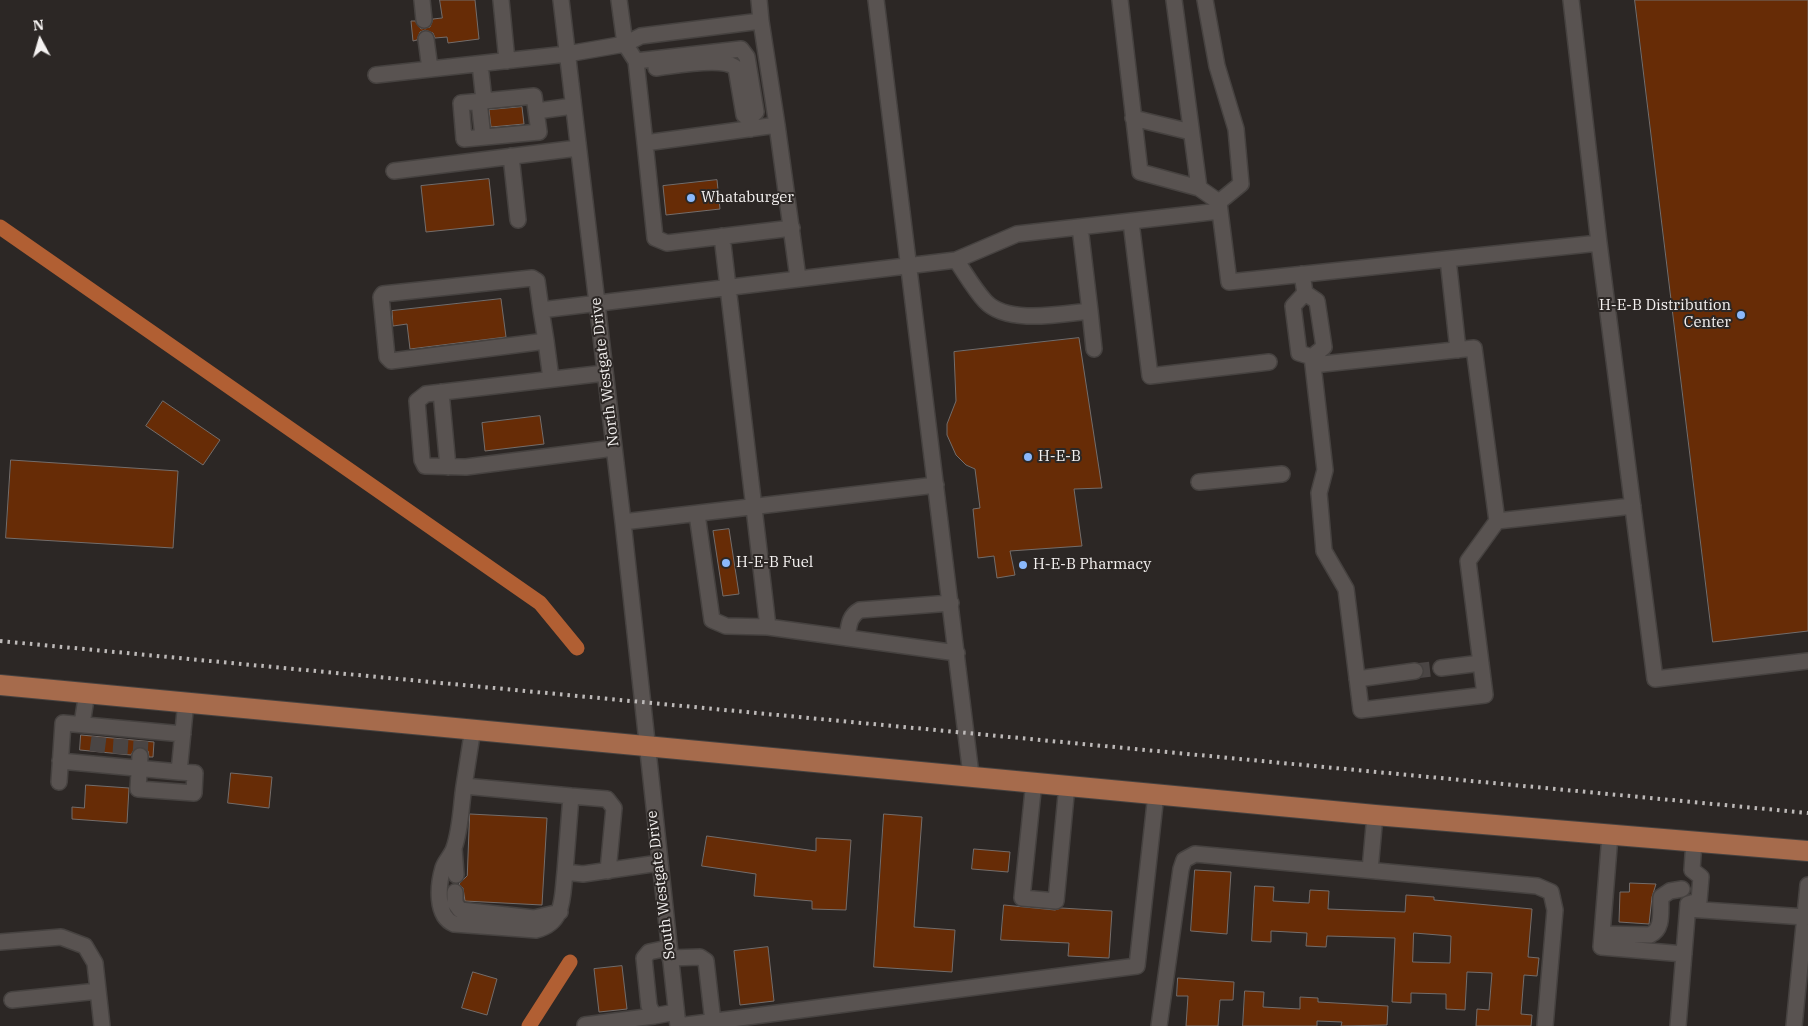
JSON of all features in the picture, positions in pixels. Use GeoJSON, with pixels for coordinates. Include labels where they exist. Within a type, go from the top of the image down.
{"type":"FeatureCollection","features":[{"type":"Feature","properties":{"kind":"main road"},"geometry":{"type":"LineString","coordinates":[[0,685],[645,744],[1375,815],[1808,851]]}},
{"type":"Feature","properties":{"kind":"street"},"geometry":{"type":"LineString","coordinates":[[422,0],[424,20]]}},
{"type":"Feature","properties":{"kind":"street"},"geometry":{"type":"LineString","coordinates":[[501,0],[507,61]]}},
{"type":"Feature","properties":{"kind":"street","name":"North Westgate Drive"},"geometry":{"type":"LineString","coordinates":[[561,0],[623,522],[645,744]]}},
{"type":"Feature","properties":{"kind":"street"},"geometry":{"type":"LineString","coordinates":[[619,0],[625,44],[636,65],[655,238],[667,243],[792,228]]}},
{"type":"Feature","properties":{"kind":"street"},"geometry":{"type":"LineString","coordinates":[[759,0],[798,278]]}},
{"type":"Feature","properties":{"kind":"street"},"geometry":{"type":"LineString","coordinates":[[876,0],[971,775]]}},
{"type":"Feature","properties":{"kind":"street"},"geometry":{"type":"LineString","coordinates":[[1120,0],[1140,172],[1199,188],[1220,206],[1229,282],[1599,243]]}},
{"type":"Feature","properties":{"kind":"street"},"geometry":{"type":"LineString","coordinates":[[1174,0],[1199,188]]}},
{"type":"Feature","properties":{"kind":"street"},"geometry":{"type":"LineString","coordinates":[[541,310],[909,264],[956,260],[1017,234],[1131,222],[1220,206],[1241,184],[1236,129],[1217,66],[1205,0]]}},
{"type":"Feature","properties":{"kind":"street"},"geometry":{"type":"LineString","coordinates":[[1571,0],[1599,243],[1655,679],[1808,661]]}},
{"type":"Feature","properties":{"kind":"street"},"geometry":{"type":"LineString","coordinates":[[376,75],[567,54],[625,44],[641,36],[762,21]]}},
{"type":"Feature","properties":{"kind":"street"},"geometry":{"type":"LineString","coordinates":[[426,39],[430,69]]}},
{"type":"Feature","properties":{"kind":"street"},"geometry":{"type":"LineString","coordinates":[[636,65],[741,49],[747,57],[756,112],[750,123]]}},
{"type":"Feature","properties":{"kind":"street"},"geometry":{"type":"LineString","coordinates":[[480,64],[483,137],[539,132],[534,96],[482,101]]}},
{"type":"Feature","properties":{"kind":"street"},"geometry":{"type":"LineString","coordinates":[[536,111],[573,106]]}},
{"type":"Feature","properties":{"kind":"street"},"geometry":{"type":"LineString","coordinates":[[1133,118],[1191,132]]}},
{"type":"Feature","properties":{"kind":"street"},"geometry":{"type":"LineString","coordinates":[[644,143],[750,123],[777,125]]}},
{"type":"Feature","properties":{"kind":"street"},"geometry":{"type":"LineString","coordinates":[[394,171],[578,148]]}},
{"type":"Feature","properties":{"kind":"street"},"geometry":{"type":"LineString","coordinates":[[510,156],[518,220]]}},
{"type":"Feature","properties":{"kind":"street"},"geometry":{"type":"LineString","coordinates":[[1131,222],[1150,376],[1269,362]]}},
{"type":"Feature","properties":{"kind":"street"},"geometry":{"type":"LineString","coordinates":[[1080,227],[1094,349]]}},
{"type":"Feature","properties":{"kind":"street"},"geometry":{"type":"LineString","coordinates":[[722,236],[768,627]]}},
{"type":"Feature","properties":{"kind":"street"},"geometry":{"type":"LineString","coordinates":[[1448,259],[1458,350]]}},
{"type":"Feature","properties":{"kind":"street"},"geometry":{"type":"LineString","coordinates":[[956,260],[986,303],[1009,314],[1040,316],[1090,311]]}},
{"type":"Feature","properties":{"kind":"street"},"geometry":{"type":"LineString","coordinates":[[1302,274],[1304,293],[1292,306],[1299,353],[1313,361],[1474,348],[1497,521],[1468,561],[1484,695],[1361,710],[1346,589],[1324,551],[1319,493],[1325,470],[1313,361],[1324,347],[1317,301],[1304,293]]}},
{"type":"Feature","properties":{"kind":"street"},"geometry":{"type":"LineString","coordinates":[[546,341],[391,360],[387,357],[381,297],[383,294],[532,278],[537,282],[546,341],[551,379]]}},
{"type":"Feature","properties":{"kind":"street"},"geometry":{"type":"LineString","coordinates":[[605,372],[426,394],[417,401],[422,460],[425,466],[466,467],[614,448]]}},
{"type":"Feature","properties":{"kind":"street"},"geometry":{"type":"LineString","coordinates":[[441,392],[448,467]]}},
{"type":"Feature","properties":{"kind":"street"},"geometry":{"type":"LineString","coordinates":[[1199,482],[1282,474]]}},
{"type":"Feature","properties":{"kind":"street"},"geometry":{"type":"LineString","coordinates":[[623,522],[936,485]]}},
{"type":"Feature","properties":{"kind":"street"},"geometry":{"type":"LineString","coordinates":[[1497,521],[1633,506]]}},
{"type":"Feature","properties":{"kind":"street"},"geometry":{"type":"LineString","coordinates":[[697,514],[712,620],[726,626],[768,627],[957,653]]}},
{"type":"Feature","properties":{"kind":"street"},"geometry":{"type":"LineString","coordinates":[[847,638],[850,619],[853,614],[860,610],[950,603]]}},
{"type":"Feature","properties":{"kind":"street"},"geometry":{"type":"LineString","coordinates":[[1441,668],[1480,663]]}},
{"type":"Feature","properties":{"kind":"street"},"geometry":{"type":"LineString","coordinates":[[1357,679],[1414,671]]}},
{"type":"Feature","properties":{"kind":"street"},"geometry":{"type":"LineString","coordinates":[[87,692],[82,724],[98,745],[140,748],[179,772],[195,773],[194,793],[138,789],[140,748]]}},
{"type":"Feature","properties":{"kind":"street"},"geometry":{"type":"LineString","coordinates":[[179,772],[186,701]]}},
{"type":"Feature","properties":{"kind":"street"},"geometry":{"type":"LineString","coordinates":[[58,782],[63,723],[82,724]]}},
{"type":"Feature","properties":{"kind":"street"},"geometry":{"type":"LineString","coordinates":[[456,875],[454,848],[473,728]]}},
{"type":"Feature","properties":{"kind":"street"},"geometry":{"type":"LineString","coordinates":[[60,761],[98,745],[140,748],[183,734]]}},
{"type":"Feature","properties":{"kind":"street","name":"South Westgate Drive"},"geometry":{"type":"LineString","coordinates":[[645,744],[678,1021]]}},
{"type":"Feature","properties":{"kind":"street"},"geometry":{"type":"LineString","coordinates":[[1034,781],[1022,898],[1056,901],[1067,785]]}},
{"type":"Feature","properties":{"kind":"street"},"geometry":{"type":"LineString","coordinates":[[464,786],[608,799],[614,808],[608,871]]}},
{"type":"Feature","properties":{"kind":"street"},"geometry":{"type":"LineString","coordinates":[[585,1025],[654,1016],[678,1021],[710,1023],[1137,966],[1156,794]]}},
{"type":"Feature","properties":{"kind":"street"},"geometry":{"type":"LineString","coordinates":[[454,848],[443,867],[440,903],[441,912],[446,921],[454,924],[536,930],[549,927],[560,912],[566,872],[570,796]]}},
{"type":"Feature","properties":{"kind":"street"},"geometry":{"type":"LineString","coordinates":[[1370,870],[1375,815]]}},
{"type":"Feature","properties":{"kind":"street"},"geometry":{"type":"LineString","coordinates":[[1610,835],[1601,947],[1684,954]]}},
{"type":"Feature","properties":{"kind":"street"},"geometry":{"type":"LineString","coordinates":[[1692,870],[1694,841]]}},
{"type":"Feature","properties":{"kind":"street"},"geometry":{"type":"LineString","coordinates":[[1159,1026],[1181,870],[1184,860],[1195,854],[1537,886],[1551,892],[1555,910],[1545,1026]]}},
{"type":"Feature","properties":{"kind":"street"},"geometry":{"type":"LineString","coordinates":[[566,872],[583,874],[659,863]]}},
{"type":"Feature","properties":{"kind":"street"},"geometry":{"type":"LineString","coordinates":[[1692,870],[1683,875],[1681,898],[1688,906],[1805,917]]}},
{"type":"Feature","properties":{"kind":"street"},"geometry":{"type":"LineString","coordinates":[[1688,906],[1698,901],[1701,877],[1692,870]]}},
{"type":"Feature","properties":{"kind":"street"},"geometry":{"type":"LineString","coordinates":[[1794,1026],[1805,940],[1808,885]]}},
{"type":"Feature","properties":{"kind":"street"},"geometry":{"type":"LineString","coordinates":[[1602,934],[1654,934],[1659,927],[1661,897],[1670,891],[1682,889]]}},
{"type":"Feature","properties":{"kind":"street"},"geometry":{"type":"LineString","coordinates":[[456,892],[455,903],[460,910],[534,918],[560,912]]}},
{"type":"Feature","properties":{"kind":"street"},"geometry":{"type":"LineString","coordinates":[[1678,1026],[1688,906]]}},
{"type":"Feature","properties":{"kind":"street"},"geometry":{"type":"LineString","coordinates":[[0,942],[61,937],[85,946],[95,964],[102,1026]]}},
{"type":"Feature","properties":{"kind":"street"},"geometry":{"type":"LineString","coordinates":[[654,1016],[649,1006],[644,958],[649,952],[700,956],[706,961],[710,1023]]}},
{"type":"Feature","properties":{"kind":"street"},"geometry":{"type":"LineString","coordinates":[[12,1000],[98,991]]}},
{"type":"Feature","properties":{"kind":"building"},"geometry":{"type":"Polygon","coordinates":[[[440,0],[475,0],[479,39],[448,43],[447,37],[435,38],[433,33],[425,30],[420,32],[417,40],[413,41],[411,21],[415,21],[421,29],[430,27],[433,19],[442,18],[440,0]]]}},
{"type":"Feature","properties":{"kind":"building","name":"H-E-B Distribution Center"},"geometry":{"type":"Polygon","coordinates":[[[1635,0],[1808,0],[1808,631],[1713,642],[1635,0]]]}},
{"type":"Feature","properties":{"kind":"building"},"geometry":{"type":"Polygon","coordinates":[[[522,107],[524,124],[491,127],[489,110],[522,107]]]}},
{"type":"Feature","properties":{"kind":"building"},"geometry":{"type":"Polygon","coordinates":[[[489,179],[494,225],[426,232],[421,186],[489,179]]]}},
{"type":"Feature","properties":{"kind":"building","name":"Whataburger"},"geometry":{"type":"Polygon","coordinates":[[[717,180],[720,209],[666,215],[663,186],[717,180]]]}},
{"type":"Feature","properties":{"kind":"building"},"geometry":{"type":"Polygon","coordinates":[[[501,299],[506,337],[410,349],[407,324],[393,326],[392,311],[501,299]]]}},
{"type":"Feature","properties":{"kind":"building","name":"H-E-B"},"geometry":{"type":"Polygon","coordinates":[[[1079,338],[1102,488],[1074,489],[1082,546],[1010,551],[1015,575],[997,578],[994,556],[978,558],[973,509],[980,508],[975,469],[966,465],[956,455],[947,435],[947,424],[956,401],[954,352],[1079,338]]]}},
{"type":"Feature","properties":{"kind":"building"},"geometry":{"type":"Polygon","coordinates":[[[163,401],[220,440],[203,465],[146,426],[163,401]]]}},
{"type":"Feature","properties":{"kind":"building"},"geometry":{"type":"Polygon","coordinates":[[[540,416],[544,444],[485,451],[482,423],[540,416]]]}},
{"type":"Feature","properties":{"kind":"building"},"geometry":{"type":"Polygon","coordinates":[[[11,460],[178,471],[173,548],[6,538],[11,460]]]}},
{"type":"Feature","properties":{"kind":"building","name":"H-E-B Fuel"},"geometry":{"type":"Polygon","coordinates":[[[729,529],[739,594],[723,596],[713,531],[729,529]]]}},
{"type":"Feature","properties":{"kind":"building"},"geometry":{"type":"Polygon","coordinates":[[[81,735],[154,742],[153,757],[149,757],[148,751],[141,747],[135,748],[131,755],[80,750],[81,735]]]}},
{"type":"Feature","properties":{"kind":"building"},"geometry":{"type":"Polygon","coordinates":[[[231,773],[272,777],[269,808],[228,803],[231,773]]]}},
{"type":"Feature","properties":{"kind":"building"},"geometry":{"type":"Polygon","coordinates":[[[86,785],[129,788],[127,823],[72,819],[72,807],[84,808],[86,785]]]}},
{"type":"Feature","properties":{"kind":"building"},"geometry":{"type":"Polygon","coordinates":[[[470,814],[547,818],[542,905],[465,901],[463,888],[459,884],[467,876],[470,814]]]}},
{"type":"Feature","properties":{"kind":"building"},"geometry":{"type":"Polygon","coordinates":[[[884,814],[922,817],[914,927],[955,930],[952,972],[874,967],[884,814]]]}},
{"type":"Feature","properties":{"kind":"building"},"geometry":{"type":"Polygon","coordinates":[[[707,836],[816,851],[816,838],[851,840],[846,910],[812,909],[812,901],[754,896],[756,874],[702,866],[707,836]]]}},
{"type":"Feature","properties":{"kind":"building"},"geometry":{"type":"Polygon","coordinates":[[[974,849],[1010,852],[1008,872],[972,869],[974,849]]]}},
{"type":"Feature","properties":{"kind":"building"},"geometry":{"type":"Polygon","coordinates":[[[1195,870],[1231,872],[1227,934],[1191,931],[1195,870]]]}},
{"type":"Feature","properties":{"kind":"building"},"geometry":{"type":"Polygon","coordinates":[[[1630,883],[1656,884],[1652,897],[1649,924],[1619,922],[1620,892],[1629,892],[1630,883]]]}},
{"type":"Feature","properties":{"kind":"building"},"geometry":{"type":"Polygon","coordinates":[[[1255,886],[1274,887],[1273,901],[1309,903],[1310,890],[1329,891],[1328,909],[1405,912],[1406,895],[1434,897],[1434,900],[1532,909],[1528,957],[1539,958],[1537,976],[1524,975],[1521,1014],[1532,1015],[1531,1026],[1476,1026],[1477,1009],[1489,1010],[1492,973],[1467,972],[1465,1010],[1446,1009],[1446,994],[1411,993],[1411,1003],[1392,1002],[1395,938],[1327,936],[1326,947],[1306,946],[1307,933],[1271,931],[1271,942],[1252,941],[1255,886]],[[1414,933],[1413,962],[1450,963],[1451,936],[1414,933]]]}},
{"type":"Feature","properties":{"kind":"building"},"geometry":{"type":"Polygon","coordinates":[[[1004,905],[1055,910],[1061,908],[1112,911],[1109,958],[1068,956],[1069,943],[1001,940],[1004,905]]]}},
{"type":"Feature","properties":{"kind":"building"},"geometry":{"type":"Polygon","coordinates":[[[768,947],[774,1001],[740,1005],[734,951],[768,947]]]}},
{"type":"Feature","properties":{"kind":"building"},"geometry":{"type":"Polygon","coordinates":[[[622,966],[627,1009],[599,1012],[594,969],[622,966]]]}},
{"type":"Feature","properties":{"kind":"building"},"geometry":{"type":"Polygon","coordinates":[[[473,972],[497,979],[487,1015],[462,1008],[473,972]]]}},
{"type":"Feature","properties":{"kind":"building"},"geometry":{"type":"Polygon","coordinates":[[[1178,978],[1234,982],[1233,1000],[1220,1000],[1218,1026],[1186,1026],[1188,996],[1177,996],[1178,978]]]}},
{"type":"Feature","properties":{"kind":"building"},"geometry":{"type":"Polygon","coordinates":[[[1245,991],[1264,992],[1263,1007],[1300,1009],[1300,997],[1318,998],[1318,1002],[1388,1006],[1387,1025],[1341,1026],[1342,1022],[1317,1021],[1317,1026],[1243,1026],[1245,991]]]}},
{"type":"Feature","properties":{"kind":"waterway"},"geometry":{"type":"LineString","coordinates":[[0,227],[540,603],[577,648]]}},
{"type":"Feature","properties":{"kind":"waterway"},"geometry":{"type":"LineString","coordinates":[[529,1026],[570,962]]}},
{"type":"Feature","properties":{"kind":"tunnel"},"geometry":{"type":"LineString","coordinates":[[1415,671],[1441,668]]}},
{"type":"Feature","properties":{"kind":"tunnel"},"geometry":{"type":"LineString","coordinates":[[97,752],[99,737]]}},
{"type":"Feature","properties":{"kind":"tunnel"},"geometry":{"type":"LineString","coordinates":[[120,754],[121,739]]}},
{"type":"Feature","properties":{"kind":"tunnel"},"geometry":{"type":"LineString","coordinates":[[140,756],[141,740]]}},
{"type":"Feature","properties":{"kind":"railway"},"geometry":{"type":"LineString","coordinates":[[0,641],[1808,813]]}},
{"type":"Feature","properties":{"kind":"place","name":"Whataburger"},"geometry":{"type":"Point","coordinates":[691,198]}},
{"type":"Feature","properties":{"kind":"place","name":"H-E-B Distribution Center"},"geometry":{"type":"Point","coordinates":[1741,315]}},
{"type":"Feature","properties":{"kind":"place","name":"H-E-B"},"geometry":{"type":"Point","coordinates":[1028,457]}},
{"type":"Feature","properties":{"kind":"place","name":"H-E-B Fuel"},"geometry":{"type":"Point","coordinates":[726,563]}},
{"type":"Feature","properties":{"kind":"place","name":"H-E-B Pharmacy"},"geometry":{"type":"Point","coordinates":[1023,565]}}]}
